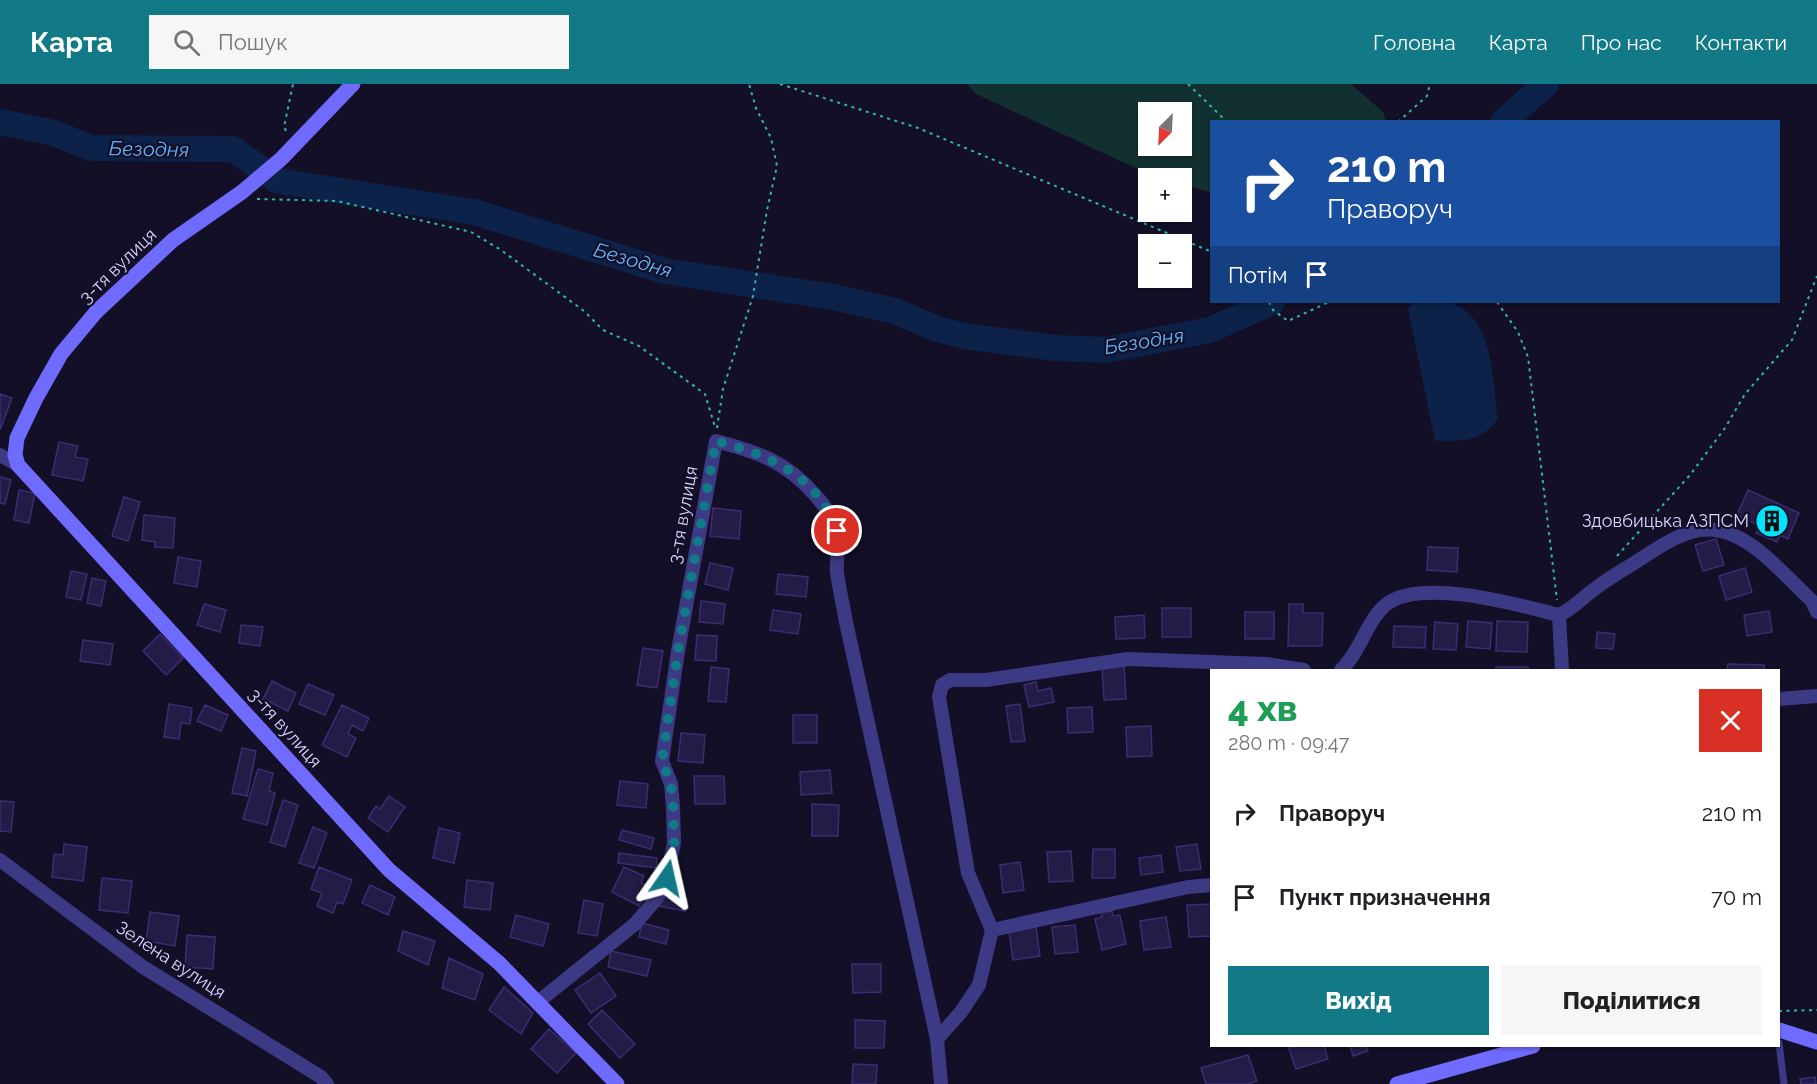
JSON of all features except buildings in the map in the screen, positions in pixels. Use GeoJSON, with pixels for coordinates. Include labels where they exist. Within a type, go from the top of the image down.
{"type":"FeatureCollection","features":[{"type":"Feature","properties":{"kind":"street","name":"3-тя вулиця"},"geometry":{"type":"LineString","coordinates":[[18,465],[15,456],[17,438],[36,398],[62,354],[96,312],[173,240],[246,189],[286,154],[353,84]]}},
{"type":"Feature","properties":{"kind":"street","name":"3-тя вулиця"},"geometry":{"type":"LineString","coordinates":[[538,1002],[635,924],[657,898],[667,878],[674,843],[673,806],[671,784],[662,761],[678,651],[716,436]]}},
{"type":"Feature","properties":{"kind":"street"},"geometry":{"type":"LineString","coordinates":[[716,436],[780,463],[803,480],[833,520],[837,531],[837,569],[846,622],[938,1039],[940,1084]]}},
{"type":"Feature","properties":{"kind":"street","name":"3-тя вулиця"},"geometry":{"type":"LineString","coordinates":[[0,455],[18,465],[389,870],[499,963],[617,1084]]}},
{"type":"Feature","properties":{"kind":"street"},"geometry":{"type":"LineString","coordinates":[[1342,669],[1352,660],[1370,627],[1388,603],[1414,594],[1479,595],[1559,615],[1574,608],[1594,588],[1668,541],[1692,530],[1711,528],[1734,536],[1758,550],[1812,601],[1817,612]]}},
{"type":"Feature","properties":{"kind":"street"},"geometry":{"type":"LineString","coordinates":[[1559,615],[1562,669]]}},
{"type":"Feature","properties":{"kind":"street"},"geometry":{"type":"LineString","coordinates":[[938,1039],[961,1012],[979,984],[992,930],[968,873],[939,697],[942,685],[950,680],[986,680],[1128,658],[1266,664],[1298,669]]}},
{"type":"Feature","properties":{"kind":"street"},"geometry":{"type":"LineString","coordinates":[[1780,699],[1817,696]]}},
{"type":"Feature","properties":{"kind":"street","name":"Зелена вулиця"},"geometry":{"type":"LineString","coordinates":[[0,860],[143,967],[321,1077],[327,1084]]}},
{"type":"Feature","properties":{"kind":"street"},"geometry":{"type":"LineString","coordinates":[[992,930],[1188,887],[1210,885]]}},
{"type":"Feature","properties":{"kind":"street"},"geometry":{"type":"LineString","coordinates":[[1780,1030],[1817,1042]]}},
{"type":"Feature","properties":{"kind":"street"},"geometry":{"type":"LineString","coordinates":[[1397,1084],[1529,1047]]}},
{"type":"Feature","properties":{"kind":"lane"},"geometry":{"type":"LineString","coordinates":[[1779,1047],[1784,1084]]}},
{"type":"Feature","properties":{"kind":"path"},"geometry":{"type":"LineString","coordinates":[[286,154],[284,127],[293,84]]}},
{"type":"Feature","properties":{"kind":"path"},"geometry":{"type":"LineString","coordinates":[[716,436],[723,389],[753,296],[777,166],[771,138],[756,108],[749,84]]}},
{"type":"Feature","properties":{"kind":"path"},"geometry":{"type":"LineString","coordinates":[[780,84],[918,129],[1210,251]]}},
{"type":"Feature","properties":{"kind":"path"},"geometry":{"type":"LineString","coordinates":[[1188,84],[1225,120]]}},
{"type":"Feature","properties":{"kind":"path"},"geometry":{"type":"LineString","coordinates":[[1400,120],[1427,96],[1430,84]]}},
{"type":"Feature","properties":{"kind":"path"},"geometry":{"type":"LineString","coordinates":[[246,189],[258,199],[337,201],[471,232],[584,310],[603,330],[639,346],[705,394],[716,436]]}},
{"type":"Feature","properties":{"kind":"path"},"geometry":{"type":"LineString","coordinates":[[1612,561],[1690,475],[1725,428],[1745,394],[1792,340],[1817,276]]}},
{"type":"Feature","properties":{"kind":"path"},"geometry":{"type":"LineString","coordinates":[[1270,303],[1273,310],[1288,321],[1327,303]]}},
{"type":"Feature","properties":{"kind":"path"},"geometry":{"type":"LineString","coordinates":[[1498,303],[1518,332],[1528,357],[1559,615]]}},
{"type":"Feature","properties":{"kind":"path"},"geometry":{"type":"LineString","coordinates":[[1780,1011],[1817,1010]]}},
{"type":"Feature","properties":{"kind":"green space"},"geometry":{"type":"Polygon","coordinates":[[[967,84],[1351,84],[1383,112],[1386,120],[1210,120],[1210,192],[1192,187],[1192,168],[1138,169],[976,94],[967,84]]]}},
{"type":"Feature","properties":{"kind":"water"},"geometry":{"type":"Polygon","coordinates":[[[1413,303],[1449,303],[1463,309],[1483,334],[1492,368],[1498,419],[1477,437],[1435,441],[1408,308],[1413,303]]]}},
{"type":"Feature","properties":{"kind":"waterway","name":"Безодня"},"geometry":{"type":"LineString","coordinates":[[1505,120],[1546,84]]}},
{"type":"Feature","properties":{"kind":"waterway","name":"Безодня"},"geometry":{"type":"LineString","coordinates":[[0,122],[54,133],[91,148],[233,149],[278,181],[474,212],[665,271],[833,297],[895,311],[937,329],[964,336],[1056,348],[1106,350],[1210,330],[1270,303]]}},
{"type":"Feature","properties":{"kind":"place","name":"Здовбицька АЗПСМ"},"geometry":{"type":"Point","coordinates":[1772,521]}},
{"type":"Feature","properties":{"kind":"route"},"geometry":{"type":"LineString","coordinates":[[667,878],[674,843],[673,806],[671,784],[662,761],[678,651],[716,441],[750,450],[780,463],[803,480],[826,507],[837,531]]}}]}
